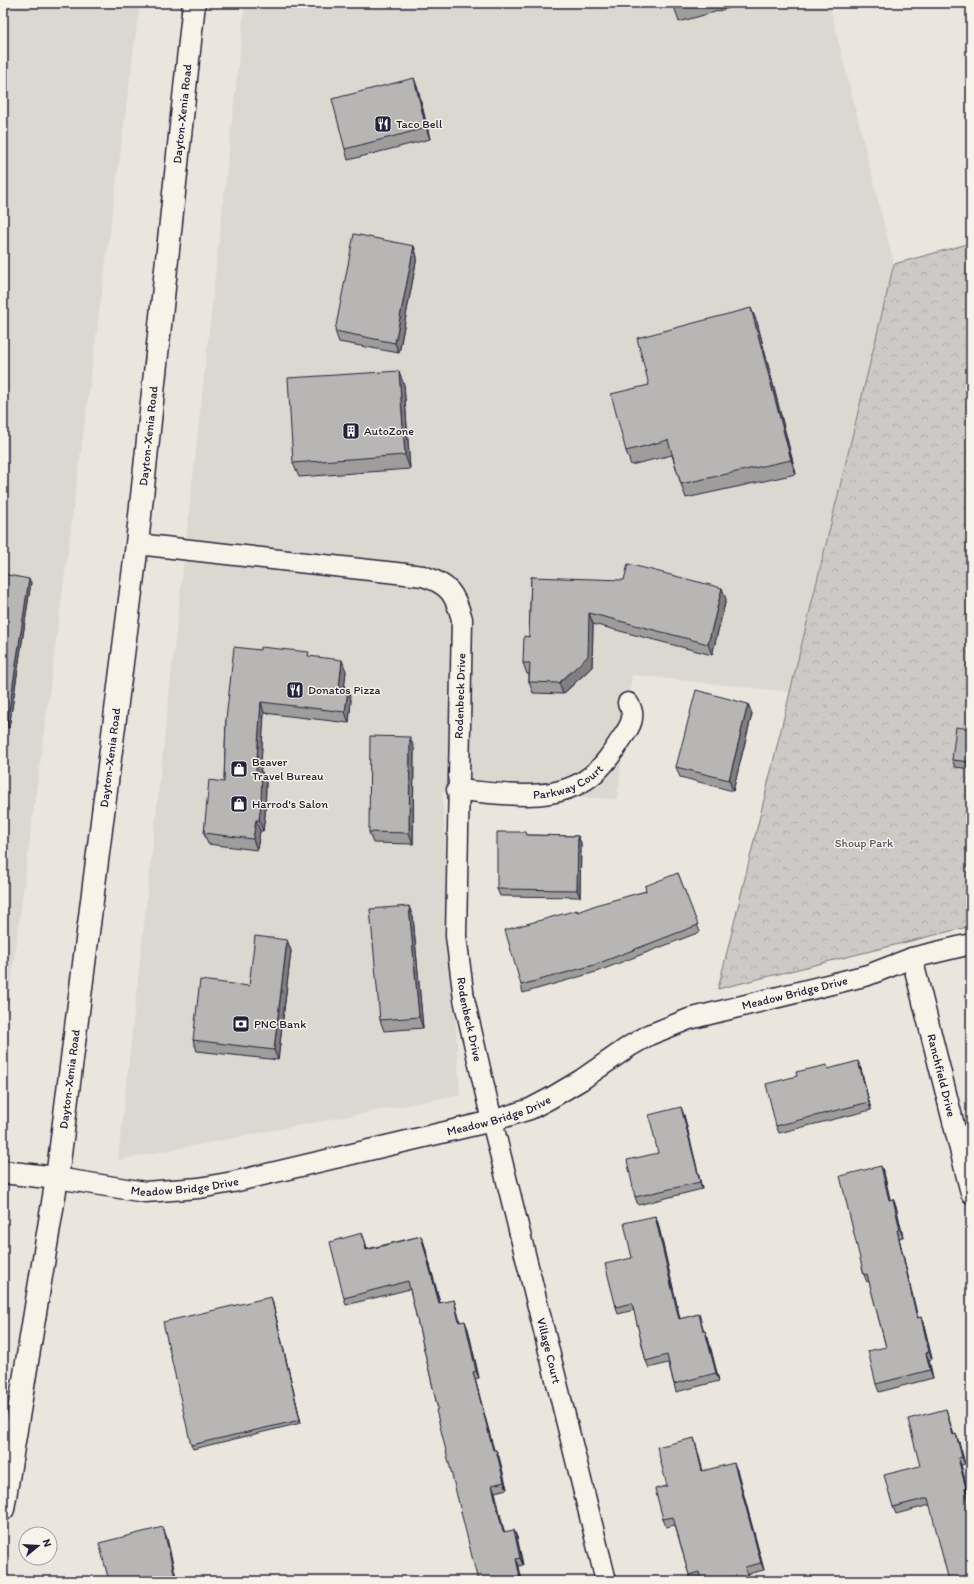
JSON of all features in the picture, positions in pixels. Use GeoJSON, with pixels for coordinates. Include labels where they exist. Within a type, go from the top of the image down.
{"type":"FeatureCollection","features":[{"type":"Feature","properties":{"kind":"main road","name":"Dayton-Xenia Road"},"geometry":{"type":"LineString","coordinates":[[3,1509],[57,1178],[137,544],[194,3]]}},
{"type":"Feature","properties":{"kind":"main road","name":"Meadow Bridge Drive"},"geometry":{"type":"LineString","coordinates":[[3,1172],[57,1178]]}},
{"type":"Feature","properties":{"kind":"street","name":"Rodenbeck Drive"},"geometry":{"type":"LineString","coordinates":[[137,544],[423,576],[434,579],[445,586],[457,600],[462,619],[456,936],[464,999],[492,1121]]}},
{"type":"Feature","properties":{"kind":"street","name":"Parkway Court"},"geometry":{"type":"LineString","coordinates":[[458,790],[539,795],[559,792],[577,785],[591,776],[609,758],[631,726],[634,716],[628,703]]}},
{"type":"Feature","properties":{"kind":"street","name":"Meadow Bridge Drive"},"geometry":{"type":"LineString","coordinates":[[57,1178],[146,1192],[199,1188],[233,1182],[492,1121],[530,1109],[584,1078],[630,1046],[649,1035],[689,1019],[868,975],[912,958],[971,944]]}},
{"type":"Feature","properties":{"kind":"street","name":"Ranchfield Drive"},"geometry":{"type":"LineString","coordinates":[[912,958],[971,1193]]}},
{"type":"Feature","properties":{"kind":"street","name":"Village Court"},"geometry":{"type":"LineString","coordinates":[[492,1121],[606,1581]]}},
{"type":"Feature","properties":{"kind":"shaded area"},"geometry":{"type":"Polygon","coordinates":[[[3,3],[140,3],[3,1044],[3,3]]]}},
{"type":"Feature","properties":{"kind":"shaded area"},"geometry":{"type":"Polygon","coordinates":[[[245,3],[829,3],[894,264],[790,692],[632,675],[617,799],[442,792],[460,1095],[118,1160],[245,3]]]}},
{"type":"Feature","properties":{"kind":"green space","name":"Shoup Park"},"geometry":{"type":"Polygon","coordinates":[[[971,243],[971,926],[718,989],[894,264],[971,243]]]}},
{"type":"Feature","properties":{"kind":"building"},"geometry":{"type":"Polygon","coordinates":[[[673,3],[692,3],[674,8],[673,3]]]}},
{"type":"Feature","properties":{"kind":"building","name":"Taco Bell"},"geometry":{"type":"Polygon","coordinates":[[[414,78],[426,128],[345,149],[332,99],[414,78]]]}},
{"type":"Feature","properties":{"kind":"building"},"geometry":{"type":"Polygon","coordinates":[[[354,234],[414,246],[395,343],[335,331],[354,234]]]}},
{"type":"Feature","properties":{"kind":"building"},"geometry":{"type":"Polygon","coordinates":[[[751,308],[791,460],[681,484],[668,440],[626,451],[611,394],[649,385],[637,338],[751,308]]]}},
{"type":"Feature","properties":{"kind":"building","name":"AutoZone"},"geometry":{"type":"Polygon","coordinates":[[[399,371],[405,455],[293,463],[288,378],[399,371]]]}},
{"type":"Feature","properties":{"kind":"building"},"geometry":{"type":"Polygon","coordinates":[[[628,564],[722,588],[708,644],[589,613],[588,656],[559,683],[529,682],[530,663],[523,663],[524,636],[529,637],[531,577],[624,580],[628,564]]]}},
{"type":"Feature","properties":{"kind":"building"},"geometry":{"type":"Polygon","coordinates":[[[3,574],[29,579],[7,724],[3,723],[3,574]]]}},
{"type":"Feature","properties":{"kind":"building"},"geometry":{"type":"Polygon","coordinates":[[[234,647],[260,650],[260,647],[309,652],[308,656],[342,660],[339,689],[348,690],[345,712],[261,702],[256,772],[262,772],[261,804],[259,820],[256,820],[253,839],[204,833],[209,780],[224,782],[226,720],[234,647]]]}},
{"type":"Feature","properties":{"kind":"building"},"geometry":{"type":"Polygon","coordinates":[[[696,690],[748,704],[729,780],[676,767],[696,690]]]}},
{"type":"Feature","properties":{"kind":"building"},"geometry":{"type":"Polygon","coordinates":[[[956,727],[971,729],[971,762],[952,760],[956,727]]]}},
{"type":"Feature","properties":{"kind":"building"},"geometry":{"type":"Polygon","coordinates":[[[370,736],[410,737],[409,833],[369,832],[370,736]]]}},
{"type":"Feature","properties":{"kind":"building"},"geometry":{"type":"Polygon","coordinates":[[[497,832],[526,832],[527,835],[578,836],[577,890],[497,889],[497,832]]]}},
{"type":"Feature","properties":{"kind":"building"},"geometry":{"type":"Polygon","coordinates":[[[678,873],[698,925],[594,965],[521,985],[505,930],[577,910],[577,912],[599,904],[646,891],[645,886],[678,873]]]}},
{"type":"Feature","properties":{"kind":"building"},"geometry":{"type":"Polygon","coordinates":[[[409,906],[419,1017],[380,1020],[370,909],[409,906]]]}},
{"type":"Feature","properties":{"kind":"building","name":"PNC Bank"},"geometry":{"type":"Polygon","coordinates":[[[255,936],[287,940],[274,1050],[193,1040],[200,980],[249,986],[255,936]]]}},
{"type":"Feature","properties":{"kind":"building"},"geometry":{"type":"Polygon","coordinates":[[[858,1061],[869,1102],[776,1126],[766,1084],[797,1076],[796,1072],[827,1065],[828,1069],[858,1061]]]}},
{"type":"Feature","properties":{"kind":"building"},"geometry":{"type":"Polygon","coordinates":[[[681,1107],[700,1182],[635,1197],[627,1160],[658,1153],[649,1115],[681,1107]]]}},
{"type":"Feature","properties":{"kind":"building"},"geometry":{"type":"Polygon","coordinates":[[[881,1166],[889,1200],[893,1199],[900,1230],[897,1230],[917,1318],[921,1317],[929,1352],[926,1353],[930,1370],[876,1384],[868,1351],[886,1347],[867,1274],[864,1275],[840,1176],[881,1166]]]}},
{"type":"Feature","properties":{"kind":"building"},"geometry":{"type":"Polygon","coordinates":[[[655,1216],[679,1319],[699,1314],[716,1373],[674,1384],[667,1355],[646,1361],[632,1303],[616,1307],[605,1264],[632,1258],[624,1223],[655,1216]]]}},
{"type":"Feature","properties":{"kind":"building"},"geometry":{"type":"Polygon","coordinates":[[[362,1233],[366,1250],[421,1236],[439,1303],[454,1300],[459,1322],[465,1321],[476,1371],[473,1372],[493,1450],[496,1450],[504,1482],[492,1485],[503,1532],[514,1530],[520,1558],[516,1559],[521,1581],[478,1581],[436,1410],[438,1409],[408,1281],[344,1298],[330,1242],[362,1233]]]}},
{"type":"Feature","properties":{"kind":"building"},"geometry":{"type":"Polygon","coordinates":[[[271,1297],[300,1420],[191,1445],[163,1322],[271,1297]]]}},
{"type":"Feature","properties":{"kind":"building"},"geometry":{"type":"Polygon","coordinates":[[[946,1409],[953,1435],[956,1434],[962,1457],[958,1458],[971,1513],[971,1581],[949,1581],[928,1498],[893,1507],[884,1475],[920,1466],[908,1419],[946,1409]]]}},
{"type":"Feature","properties":{"kind":"building"},"geometry":{"type":"Polygon","coordinates":[[[694,1438],[702,1471],[734,1463],[761,1563],[745,1567],[748,1581],[701,1581],[699,1572],[689,1575],[673,1517],[663,1519],[655,1489],[667,1486],[657,1447],[694,1438]]]}},
{"type":"Feature","properties":{"kind":"building"},"geometry":{"type":"Polygon","coordinates":[[[163,1527],[176,1581],[109,1581],[99,1543],[163,1527]]]}},
{"type":"Feature","properties":{"kind":"place","name":"Taco Bell"},"geometry":{"type":"Point","coordinates":[383,124]}},
{"type":"Feature","properties":{"kind":"place","name":"AutoZone"},"geometry":{"type":"Point","coordinates":[351,431]}},
{"type":"Feature","properties":{"kind":"place","name":"Donatos Pizza"},"geometry":{"type":"Point","coordinates":[295,690]}},
{"type":"Feature","properties":{"kind":"place","name":"Beaver Travel Bureau"},"geometry":{"type":"Point","coordinates":[239,769]}},
{"type":"Feature","properties":{"kind":"place","name":"Harrod's Salon"},"geometry":{"type":"Point","coordinates":[239,804]}},
{"type":"Feature","properties":{"kind":"place","name":"PNC Bank"},"geometry":{"type":"Point","coordinates":[241,1024]}}]}
